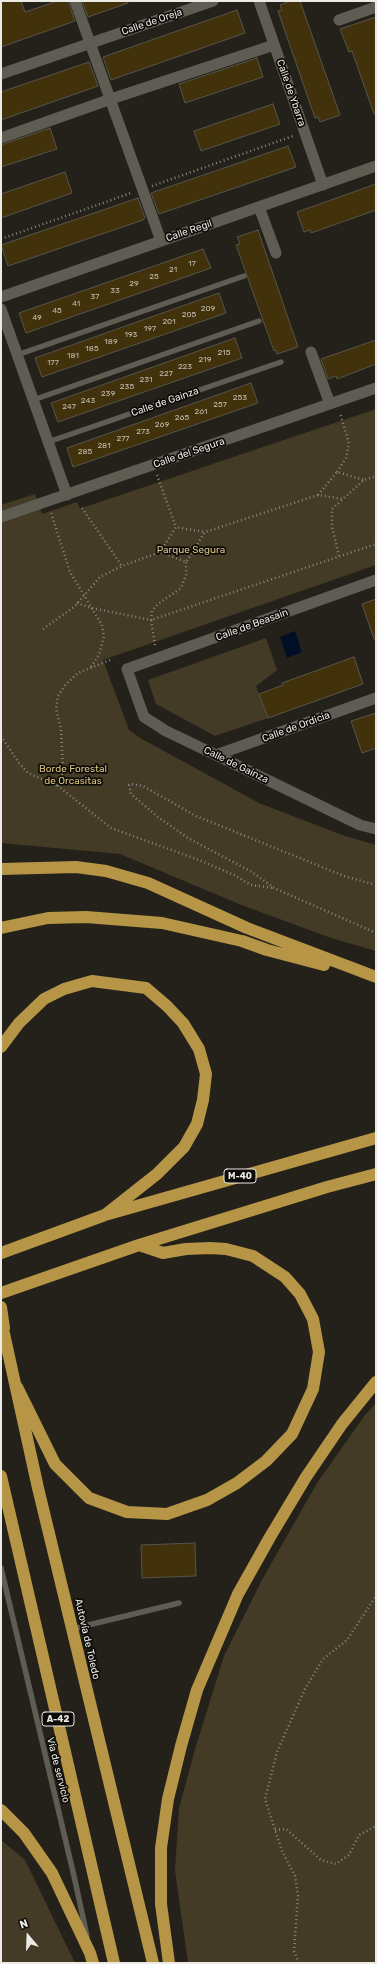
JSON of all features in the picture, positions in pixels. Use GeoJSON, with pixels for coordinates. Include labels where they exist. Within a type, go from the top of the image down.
{"type":"FeatureCollection","features":[{"type":"Feature","properties":{"kind":"highway"},"geometry":{"type":"LineString","coordinates":[[1,869],[76,867],[106,871],[148,883],[247,928],[376,977]]}},
{"type":"Feature","properties":{"kind":"highway"},"geometry":{"type":"LineString","coordinates":[[1,928],[48,918],[86,917],[162,923],[242,941],[266,950],[376,977]]}},
{"type":"Feature","properties":{"kind":"highway"},"geometry":{"type":"LineString","coordinates":[[1,1047],[19,1023],[44,999],[64,989],[92,981],[146,988],[167,1006],[183,1023],[199,1049],[206,1074],[197,1124],[184,1147],[157,1174],[104,1215]]}},
{"type":"Feature","properties":{"kind":"highway","name":"M-40"},"geometry":{"type":"LineString","coordinates":[[1,1253],[104,1215],[376,1138]]}},
{"type":"Feature","properties":{"kind":"highway"},"geometry":{"type":"LineString","coordinates":[[1,1293],[139,1245],[327,1187],[376,1174]]}},
{"type":"Feature","properties":{"kind":"highway"},"geometry":{"type":"LineString","coordinates":[[17,1387],[55,1464],[89,1498],[127,1512],[167,1514],[207,1500],[237,1483],[266,1461],[292,1434],[313,1389],[319,1352],[313,1319],[300,1294],[285,1277],[263,1261],[241,1252],[210,1248],[186,1249],[163,1253],[139,1245]]}},
{"type":"Feature","properties":{"kind":"highway"},"geometry":{"type":"LineString","coordinates":[[1,1307],[7,1343]]}},
{"type":"Feature","properties":{"kind":"highway","name":"Autovía de Toledo"},"geometry":{"type":"LineString","coordinates":[[1,1320],[17,1387],[38,1488],[152,1963]]}},
{"type":"Feature","properties":{"kind":"highway"},"geometry":{"type":"LineString","coordinates":[[169,1963],[161,1904],[161,1848],[168,1799],[197,1690],[238,1594],[270,1537],[306,1476],[342,1424],[376,1382]]}},
{"type":"Feature","properties":{"kind":"highway","name":"A-42"},"geometry":{"type":"LineString","coordinates":[[1,1476],[114,1963]]}},
{"type":"Feature","properties":{"kind":"highway"},"geometry":{"type":"LineString","coordinates":[[1,1810],[24,1833],[52,1873],[92,1958]]}},
{"type":"Feature","properties":{"kind":"street"},"geometry":{"type":"LineString","coordinates":[[75,1],[161,241]]}},
{"type":"Feature","properties":{"kind":"street","name":"Calle de Oreja"},"geometry":{"type":"LineString","coordinates":[[1,74],[213,1]]}},
{"type":"Feature","properties":{"kind":"street","name":"Calle de Ybarra"},"geometry":{"type":"LineString","coordinates":[[258,1],[323,185]]}},
{"type":"Feature","properties":{"kind":"street"},"geometry":{"type":"LineString","coordinates":[[339,20],[376,7]]}},
{"type":"Feature","properties":{"kind":"street"},"geometry":{"type":"LineString","coordinates":[[1,138],[274,44]]}},
{"type":"Feature","properties":{"kind":"street","name":"Calle Regil"},"geometry":{"type":"LineString","coordinates":[[1,297],[376,166]]}},
{"type":"Feature","properties":{"kind":"street"},"geometry":{"type":"LineString","coordinates":[[259,207],[276,253]]}},
{"type":"Feature","properties":{"kind":"street"},"geometry":{"type":"LineString","coordinates":[[1,308],[66,495]]}},
{"type":"Feature","properties":{"kind":"street"},"geometry":{"type":"LineString","coordinates":[[312,352],[333,403]]}},
{"type":"Feature","properties":{"kind":"street","name":"Calle del Segura"},"geometry":{"type":"LineString","coordinates":[[1,517],[376,388]]}},
{"type":"Feature","properties":{"kind":"street","name":"Calle de Beasain"},"geometry":{"type":"LineString","coordinates":[[127,669],[376,580]]}},
{"type":"Feature","properties":{"kind":"street","name":"Calle de Gainza"},"geometry":{"type":"LineString","coordinates":[[127,669],[144,717],[166,730],[216,755],[360,824],[376,829]]}},
{"type":"Feature","properties":{"kind":"street","name":"Calle de Ordicia"},"geometry":{"type":"LineString","coordinates":[[216,755],[376,698]]}},
{"type":"Feature","properties":{"kind":"lane"},"geometry":{"type":"LineString","coordinates":[[17,355],[244,276]]}},
{"type":"Feature","properties":{"kind":"lane"},"geometry":{"type":"LineString","coordinates":[[33,400],[258,321]]}},
{"type":"Feature","properties":{"kind":"lane","name":"Calle de Gainza"},"geometry":{"type":"LineString","coordinates":[[48,442],[281,362]]}},
{"type":"Feature","properties":{"kind":"lane","name":"Vía de servicio"},"geometry":{"type":"LineString","coordinates":[[1,1568],[92,1958]]}},
{"type":"Feature","properties":{"kind":"lane"},"geometry":{"type":"LineString","coordinates":[[72,1629],[179,1602]]}},
{"type":"Feature","properties":{"kind":"path"},"geometry":{"type":"LineString","coordinates":[[318,495],[337,472],[346,458],[348,444],[346,431],[333,403]]}},
{"type":"Feature","properties":{"kind":"path"},"geometry":{"type":"LineString","coordinates":[[154,465],[176,527]]}},
{"type":"Feature","properties":{"kind":"path"},"geometry":{"type":"LineString","coordinates":[[337,472],[364,480]]}},
{"type":"Feature","properties":{"kind":"path"},"geometry":{"type":"LineString","coordinates":[[339,556],[332,526],[332,509],[364,480],[376,476]]}},
{"type":"Feature","properties":{"kind":"path"},"geometry":{"type":"LineString","coordinates":[[176,527],[205,532],[318,495],[343,499]]}},
{"type":"Feature","properties":{"kind":"path"},"geometry":{"type":"LineString","coordinates":[[49,508],[70,572],[85,594],[102,625],[104,636],[99,655],[90,669]]}},
{"type":"Feature","properties":{"kind":"path"},"geometry":{"type":"LineString","coordinates":[[82,508],[122,566]]}},
{"type":"Feature","properties":{"kind":"path"},"geometry":{"type":"LineString","coordinates":[[43,629],[78,603],[100,577],[122,566],[160,552],[176,527]]}},
{"type":"Feature","properties":{"kind":"path"},"geometry":{"type":"LineString","coordinates":[[155,645],[151,620],[152,611],[158,604],[181,588],[186,575],[186,562],[205,532]]}},
{"type":"Feature","properties":{"kind":"path"},"geometry":{"type":"LineString","coordinates":[[78,603],[92,608],[151,620],[376,544]]}},
{"type":"Feature","properties":{"kind":"path"},"geometry":{"type":"LineString","coordinates":[[160,552],[186,562]]}},
{"type":"Feature","properties":{"kind":"path"},"geometry":{"type":"LineString","coordinates":[[58,786],[63,771],[61,729],[56,709],[58,696],[66,684],[78,673],[110,660]]}},
{"type":"Feature","properties":{"kind":"path"},"geometry":{"type":"LineString","coordinates":[[1,736],[19,763],[28,773],[43,781],[58,786],[111,828],[199,860],[234,875],[251,885],[274,888]]}},
{"type":"Feature","properties":{"kind":"path"},"geometry":{"type":"LineString","coordinates":[[376,885],[344,876],[196,816],[143,786],[132,784],[129,785],[131,794],[158,817],[188,838],[252,872],[274,888],[376,933]]}},
{"type":"Feature","properties":{"kind":"path"},"geometry":{"type":"LineString","coordinates":[[299,1963],[294,1951],[298,1896],[296,1876],[282,1851],[264,1799],[277,1752],[305,1689],[323,1659],[348,1640],[376,1596]]}},
{"type":"Feature","properties":{"kind":"path"},"geometry":{"type":"LineString","coordinates":[[276,1830],[286,1829],[321,1860],[336,1864],[349,1855],[359,1835],[376,1826]]}},
{"type":"Feature","properties":{"kind":"green space","name":"Borde Forestal de Orcasitas"},"geometry":{"type":"Polygon","coordinates":[[[376,409],[376,565],[103,660],[129,730],[142,739],[259,803],[342,835],[376,845],[376,951],[331,938],[239,904],[120,854],[1,843],[1,505],[35,494],[42,514],[77,502],[80,509],[376,409]]]}},
{"type":"Feature","properties":{"kind":"green space"},"geometry":{"type":"Polygon","coordinates":[[[266,638],[277,670],[256,686],[268,718],[215,736],[156,704],[148,680],[266,638]]]}},
{"type":"Feature","properties":{"kind":"green space"},"geometry":{"type":"Polygon","coordinates":[[[376,1403],[376,1963],[188,1963],[175,1870],[179,1808],[196,1746],[224,1656],[263,1578],[317,1483],[365,1415],[376,1403]]]}},
{"type":"Feature","properties":{"kind":"green space"},"geometry":{"type":"Polygon","coordinates":[[[1,1840],[25,1860],[75,1963],[1,1963],[1,1840]]]}},
{"type":"Feature","properties":{"kind":"water"},"geometry":{"type":"Polygon","coordinates":[[[295,631],[302,652],[287,658],[280,637],[295,631]]]}},
{"type":"Feature","properties":{"kind":"building"},"geometry":{"type":"Polygon","coordinates":[[[1,1],[21,1],[25,12],[58,1],[68,1],[75,21],[1,47],[1,1]]]}},
{"type":"Feature","properties":{"kind":"building"},"geometry":{"type":"Polygon","coordinates":[[[82,1],[128,1],[128,3],[88,17],[82,1]]]}},
{"type":"Feature","properties":{"kind":"building"},"geometry":{"type":"Polygon","coordinates":[[[290,1],[300,1],[340,115],[320,122],[318,117],[315,118],[278,11],[282,10],[280,5],[290,1]]]}},
{"type":"Feature","properties":{"kind":"building"},"geometry":{"type":"Polygon","coordinates":[[[237,10],[245,33],[111,80],[103,57],[237,10]]]}},
{"type":"Feature","properties":{"kind":"building"},"geometry":{"type":"Polygon","coordinates":[[[376,17],[376,114],[374,114],[352,51],[349,52],[340,29],[376,17]]]}},
{"type":"Feature","properties":{"kind":"building"},"geometry":{"type":"Polygon","coordinates":[[[257,58],[263,77],[185,103],[179,84],[257,58]]]}},
{"type":"Feature","properties":{"kind":"building"},"geometry":{"type":"Polygon","coordinates":[[[89,62],[98,86],[1,120],[1,92],[89,62]]]}},
{"type":"Feature","properties":{"kind":"building"},"geometry":{"type":"Polygon","coordinates":[[[273,104],[280,124],[201,151],[194,131],[273,104]]]}},
{"type":"Feature","properties":{"kind":"building"},"geometry":{"type":"Polygon","coordinates":[[[50,128],[57,149],[1,167],[1,145],[50,128]]]}},
{"type":"Feature","properties":{"kind":"building"},"geometry":{"type":"Polygon","coordinates":[[[288,146],[296,167],[159,214],[151,193],[288,146]]]}},
{"type":"Feature","properties":{"kind":"building"},"geometry":{"type":"Polygon","coordinates":[[[65,172],[72,193],[1,218],[1,194],[65,172]]]}},
{"type":"Feature","properties":{"kind":"building"},"geometry":{"type":"Polygon","coordinates":[[[376,184],[376,210],[311,233],[310,230],[304,232],[297,212],[376,184]]]}},
{"type":"Feature","properties":{"kind":"building"},"geometry":{"type":"Polygon","coordinates":[[[138,198],[145,218],[143,220],[8,266],[1,245],[138,198]]]}},
{"type":"Feature","properties":{"kind":"building"},"geometry":{"type":"Polygon","coordinates":[[[258,230],[298,347],[277,354],[276,350],[274,351],[236,245],[240,244],[237,237],[258,230]]]}},
{"type":"Feature","properties":{"kind":"building"},"geometry":{"type":"Polygon","coordinates":[[[203,249],[211,268],[26,333],[19,313],[203,249]]]}},
{"type":"Feature","properties":{"kind":"building"},"geometry":{"type":"Polygon","coordinates":[[[219,293],[226,313],[42,377],[35,358],[219,293]]]}},
{"type":"Feature","properties":{"kind":"building"},"geometry":{"type":"Polygon","coordinates":[[[235,338],[242,358],[58,422],[51,403],[235,338]]]}},
{"type":"Feature","properties":{"kind":"building"},"geometry":{"type":"Polygon","coordinates":[[[376,340],[376,364],[337,379],[336,376],[328,379],[321,359],[376,340]]]}},
{"type":"Feature","properties":{"kind":"building"},"geometry":{"type":"Polygon","coordinates":[[[251,383],[258,403],[73,467],[67,448],[251,383]]]}},
{"type":"Feature","properties":{"kind":"building"},"geometry":{"type":"Polygon","coordinates":[[[376,599],[376,639],[374,639],[362,604],[376,599]]]}},
{"type":"Feature","properties":{"kind":"building"},"geometry":{"type":"Polygon","coordinates":[[[354,657],[363,684],[268,718],[259,694],[283,685],[282,683],[354,657]]]}},
{"type":"Feature","properties":{"kind":"building"},"geometry":{"type":"Polygon","coordinates":[[[376,713],[376,748],[362,753],[351,721],[376,713]]]}},
{"type":"Feature","properties":{"kind":"building"},"geometry":{"type":"Polygon","coordinates":[[[195,1543],[196,1576],[142,1578],[141,1545],[195,1543]]]}},
{"type":"Feature","properties":{"kind":"park label","name":"Parque Segura"},"geometry":{"type":"Point","coordinates":[191,550]}}]}
